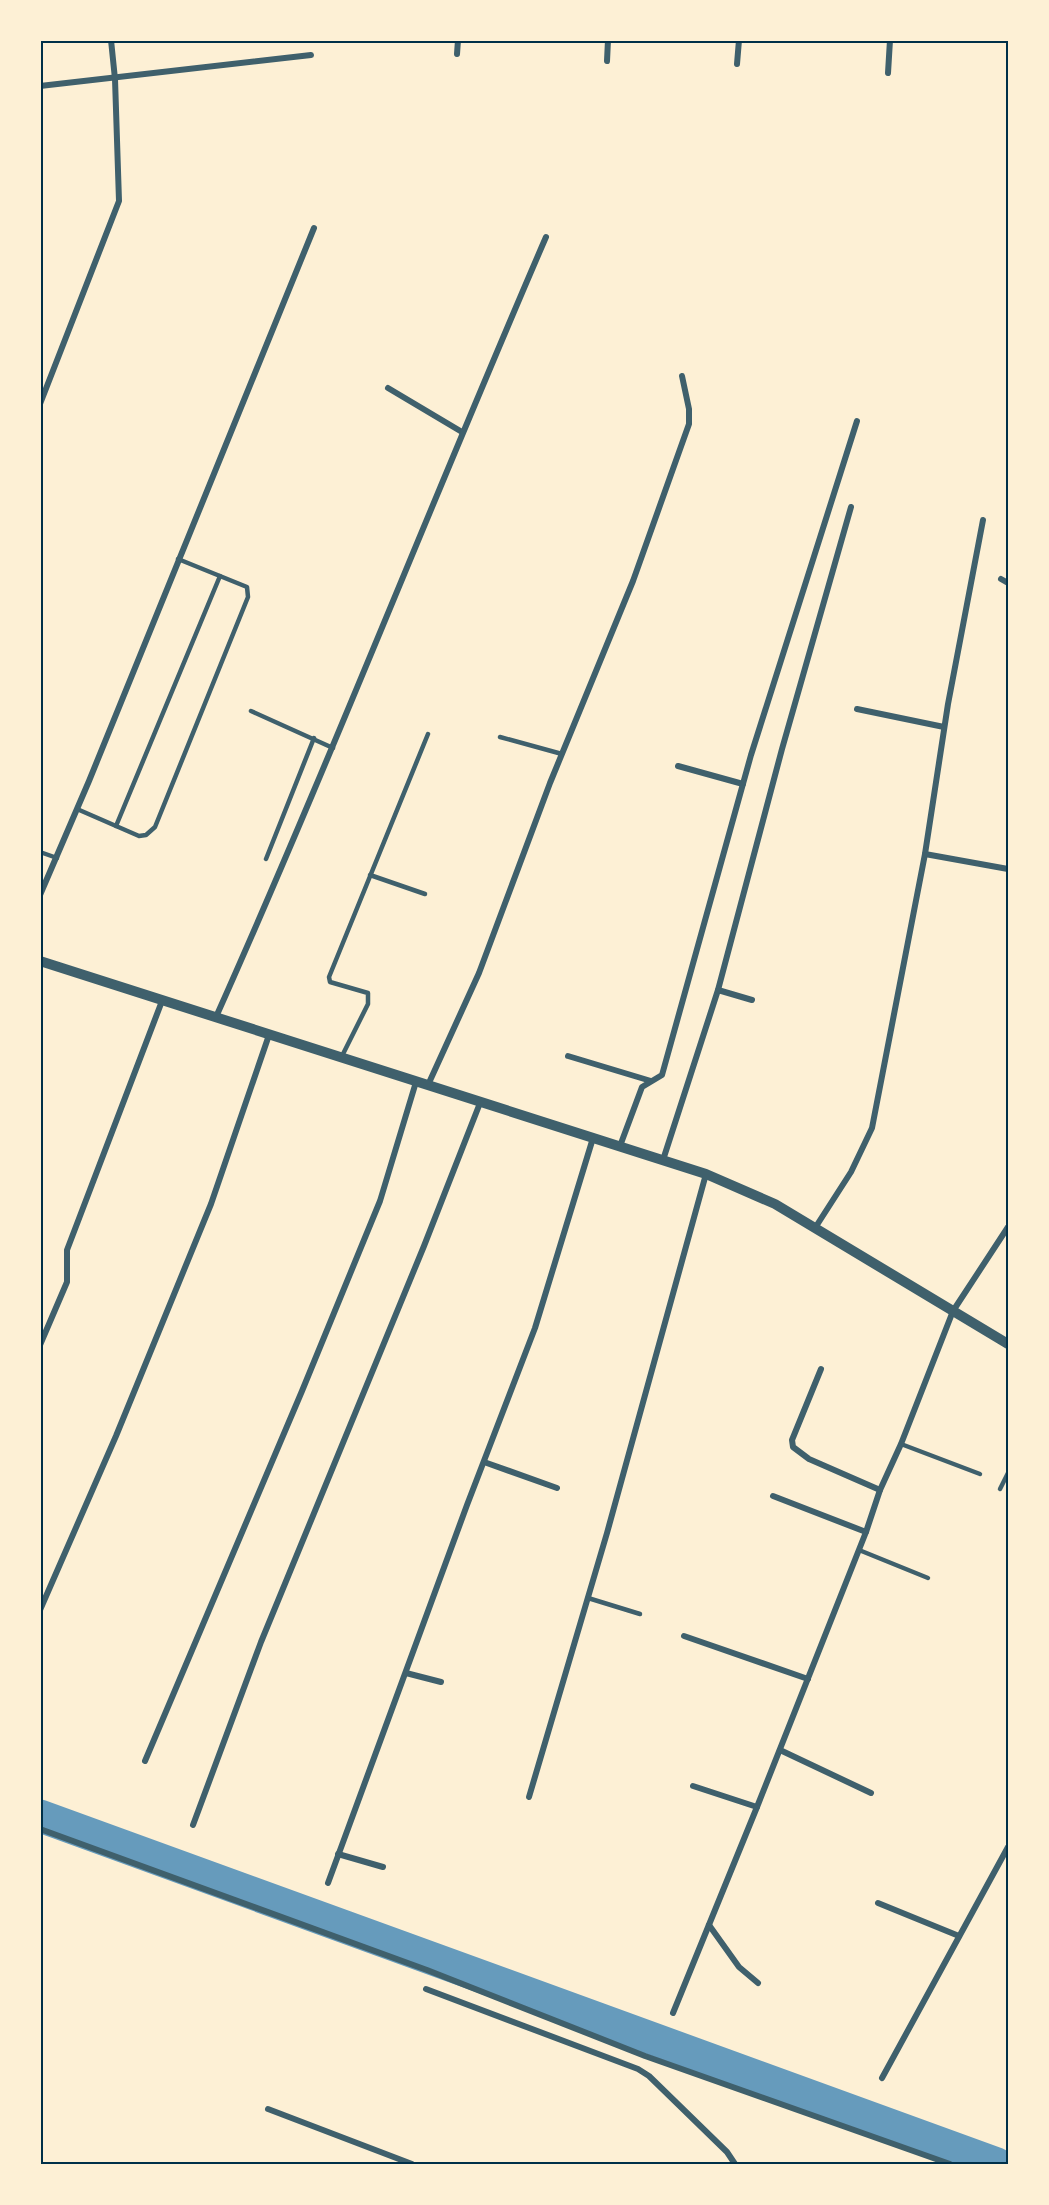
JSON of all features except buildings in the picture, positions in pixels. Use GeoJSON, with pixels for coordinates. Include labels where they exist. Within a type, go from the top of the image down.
{"type":"FeatureCollection","features":[{"type":"Feature","properties":{"kind":"street"},"geometry":{"type":"LineString","coordinates":[[40,404],[119,201],[115,79],[111,40]]}},
{"type":"Feature","properties":{"kind":"street"},"geometry":{"type":"LineString","coordinates":[[458,40],[458,54]]}},
{"type":"Feature","properties":{"kind":"street"},"geometry":{"type":"LineString","coordinates":[[608,40],[608,61]]}},
{"type":"Feature","properties":{"kind":"street"},"geometry":{"type":"LineString","coordinates":[[737,64],[739,40]]}},
{"type":"Feature","properties":{"kind":"street"},"geometry":{"type":"LineString","coordinates":[[888,73],[890,40]]}},
{"type":"Feature","properties":{"kind":"street"},"geometry":{"type":"LineString","coordinates":[[40,86],[311,55]]}},
{"type":"Feature","properties":{"kind":"street"},"geometry":{"type":"LineString","coordinates":[[40,896],[314,228]]}},
{"type":"Feature","properties":{"kind":"street"},"geometry":{"type":"LineString","coordinates":[[216,1018],[333,748],[462,432],[546,237]]}},
{"type":"Feature","properties":{"kind":"street"},"geometry":{"type":"LineString","coordinates":[[145,1761],[303,1391],[380,1202],[422,1084],[479,973],[562,754],[633,581],[689,424],[689,409],[682,376]]}},
{"type":"Feature","properties":{"kind":"street"},"geometry":{"type":"LineString","coordinates":[[388,388],[462,432]]}},
{"type":"Feature","properties":{"kind":"street"},"geometry":{"type":"LineString","coordinates":[[620,1146],[642,1087],[662,1075],[743,784],[857,421]]}},
{"type":"Feature","properties":{"kind":"street"},"geometry":{"type":"LineString","coordinates":[[663,1160],[718,990],[782,749],[851,507]]}},
{"type":"Feature","properties":{"kind":"street"},"geometry":{"type":"LineString","coordinates":[[815,1228],[851,1172],[872,1128],[925,854],[944,727],[983,520]]}},
{"type":"Feature","properties":{"kind":"street"},"geometry":{"type":"LineString","coordinates":[[1001,579],[1008,583]]}},
{"type":"Feature","properties":{"kind":"street"},"geometry":{"type":"LineString","coordinates":[[857,709],[944,727]]}},
{"type":"Feature","properties":{"kind":"street"},"geometry":{"type":"LineString","coordinates":[[678,766],[743,784]]}},
{"type":"Feature","properties":{"kind":"street"},"geometry":{"type":"LineString","coordinates":[[925,854],[1008,869]]}},
{"type":"Feature","properties":{"kind":"street"},"geometry":{"type":"LineString","coordinates":[[40,961],[706,1174],[775,1204],[1008,1344]]}},
{"type":"Feature","properties":{"kind":"street"},"geometry":{"type":"LineString","coordinates":[[718,990],[752,1000]]}},
{"type":"Feature","properties":{"kind":"street"},"geometry":{"type":"LineString","coordinates":[[40,1345],[67,1282],[67,1250],[162,1001]]}},
{"type":"Feature","properties":{"kind":"street"},"geometry":{"type":"LineString","coordinates":[[40,1610],[116,1436],[211,1204],[269,1035]]}},
{"type":"Feature","properties":{"kind":"street"},"geometry":{"type":"LineString","coordinates":[[568,1056],[651,1081]]}},
{"type":"Feature","properties":{"kind":"street"},"geometry":{"type":"LineString","coordinates":[[192,1826],[261,1642],[424,1246],[480,1103]]}},
{"type":"Feature","properties":{"kind":"street"},"geometry":{"type":"LineString","coordinates":[[327,1883],[536,1328],[593,1138]]}},
{"type":"Feature","properties":{"kind":"street"},"geometry":{"type":"LineString","coordinates":[[529,1797],[588,1598],[706,1174]]}},
{"type":"Feature","properties":{"kind":"street"},"geometry":{"type":"LineString","coordinates":[[673,2013],[757,1808],[866,1532],[880,1490],[901,1444],[953,1311],[1008,1227]]}},
{"type":"Feature","properties":{"kind":"street"},"geometry":{"type":"LineString","coordinates":[[821,1370],[792,1440],[794,1447],[809,1459],[880,1490]]}},
{"type":"Feature","properties":{"kind":"street"},"geometry":{"type":"LineString","coordinates":[[484,1462],[557,1488]]}},
{"type":"Feature","properties":{"kind":"street"},"geometry":{"type":"LineString","coordinates":[[772,1496],[866,1532]]}},
{"type":"Feature","properties":{"kind":"street"},"geometry":{"type":"LineString","coordinates":[[684,1636],[808,1679]]}},
{"type":"Feature","properties":{"kind":"street"},"geometry":{"type":"LineString","coordinates":[[406,1673],[441,1682]]}},
{"type":"Feature","properties":{"kind":"street"},"geometry":{"type":"LineString","coordinates":[[780,1750],[871,1793]]}},
{"type":"Feature","properties":{"kind":"street"},"geometry":{"type":"LineString","coordinates":[[693,1786],[757,1808]]}},
{"type":"Feature","properties":{"kind":"street"},"geometry":{"type":"LineString","coordinates":[[40,1829],[417,1966],[645,2056],[950,2164]]}},
{"type":"Feature","properties":{"kind":"street"},"geometry":{"type":"LineString","coordinates":[[882,2078],[1008,1847]]}},
{"type":"Feature","properties":{"kind":"street"},"geometry":{"type":"LineString","coordinates":[[338,1854],[383,1867]]}},
{"type":"Feature","properties":{"kind":"street"},"geometry":{"type":"LineString","coordinates":[[878,1903],[959,1936]]}},
{"type":"Feature","properties":{"kind":"street"},"geometry":{"type":"LineString","coordinates":[[709,1925],[739,1967],[758,1983]]}},
{"type":"Feature","properties":{"kind":"street"},"geometry":{"type":"LineString","coordinates":[[426,1989],[638,2069],[649,2076],[727,2152],[735,2164]]}},
{"type":"Feature","properties":{"kind":"street"},"geometry":{"type":"LineString","coordinates":[[268,2109],[412,2164]]}},
{"type":"Feature","properties":{"kind":"lane"},"geometry":{"type":"LineString","coordinates":[[77,809],[139,836],[146,835],[155,827],[248,597],[247,587],[178,559]]}},
{"type":"Feature","properties":{"kind":"lane"},"geometry":{"type":"LineString","coordinates":[[116,826],[220,576]]}},
{"type":"Feature","properties":{"kind":"lane"},"geometry":{"type":"LineString","coordinates":[[251,711],[333,748]]}},
{"type":"Feature","properties":{"kind":"lane"},"geometry":{"type":"LineString","coordinates":[[341,1059],[368,1004],[368,993],[330,982],[329,976],[428,734]]}},
{"type":"Feature","properties":{"kind":"lane"},"geometry":{"type":"LineString","coordinates":[[500,737],[562,754]]}},
{"type":"Feature","properties":{"kind":"lane"},"geometry":{"type":"LineString","coordinates":[[266,859],[314,738]]}},
{"type":"Feature","properties":{"kind":"lane"},"geometry":{"type":"LineString","coordinates":[[40,852],[57,858]]}},
{"type":"Feature","properties":{"kind":"lane"},"geometry":{"type":"LineString","coordinates":[[370,875],[425,894]]}},
{"type":"Feature","properties":{"kind":"lane"},"geometry":{"type":"LineString","coordinates":[[901,1444],[980,1474]]}},
{"type":"Feature","properties":{"kind":"lane"},"geometry":{"type":"LineString","coordinates":[[1000,1489],[1008,1473]]}},
{"type":"Feature","properties":{"kind":"lane"},"geometry":{"type":"LineString","coordinates":[[859,1550],[928,1578]]}},
{"type":"Feature","properties":{"kind":"lane"},"geometry":{"type":"LineString","coordinates":[[588,1598],[640,1614]]}},
{"type":"Feature","properties":{"kind":"waterway"},"geometry":{"type":"LineString","coordinates":[[40,1816],[997,2164]]}}]}
